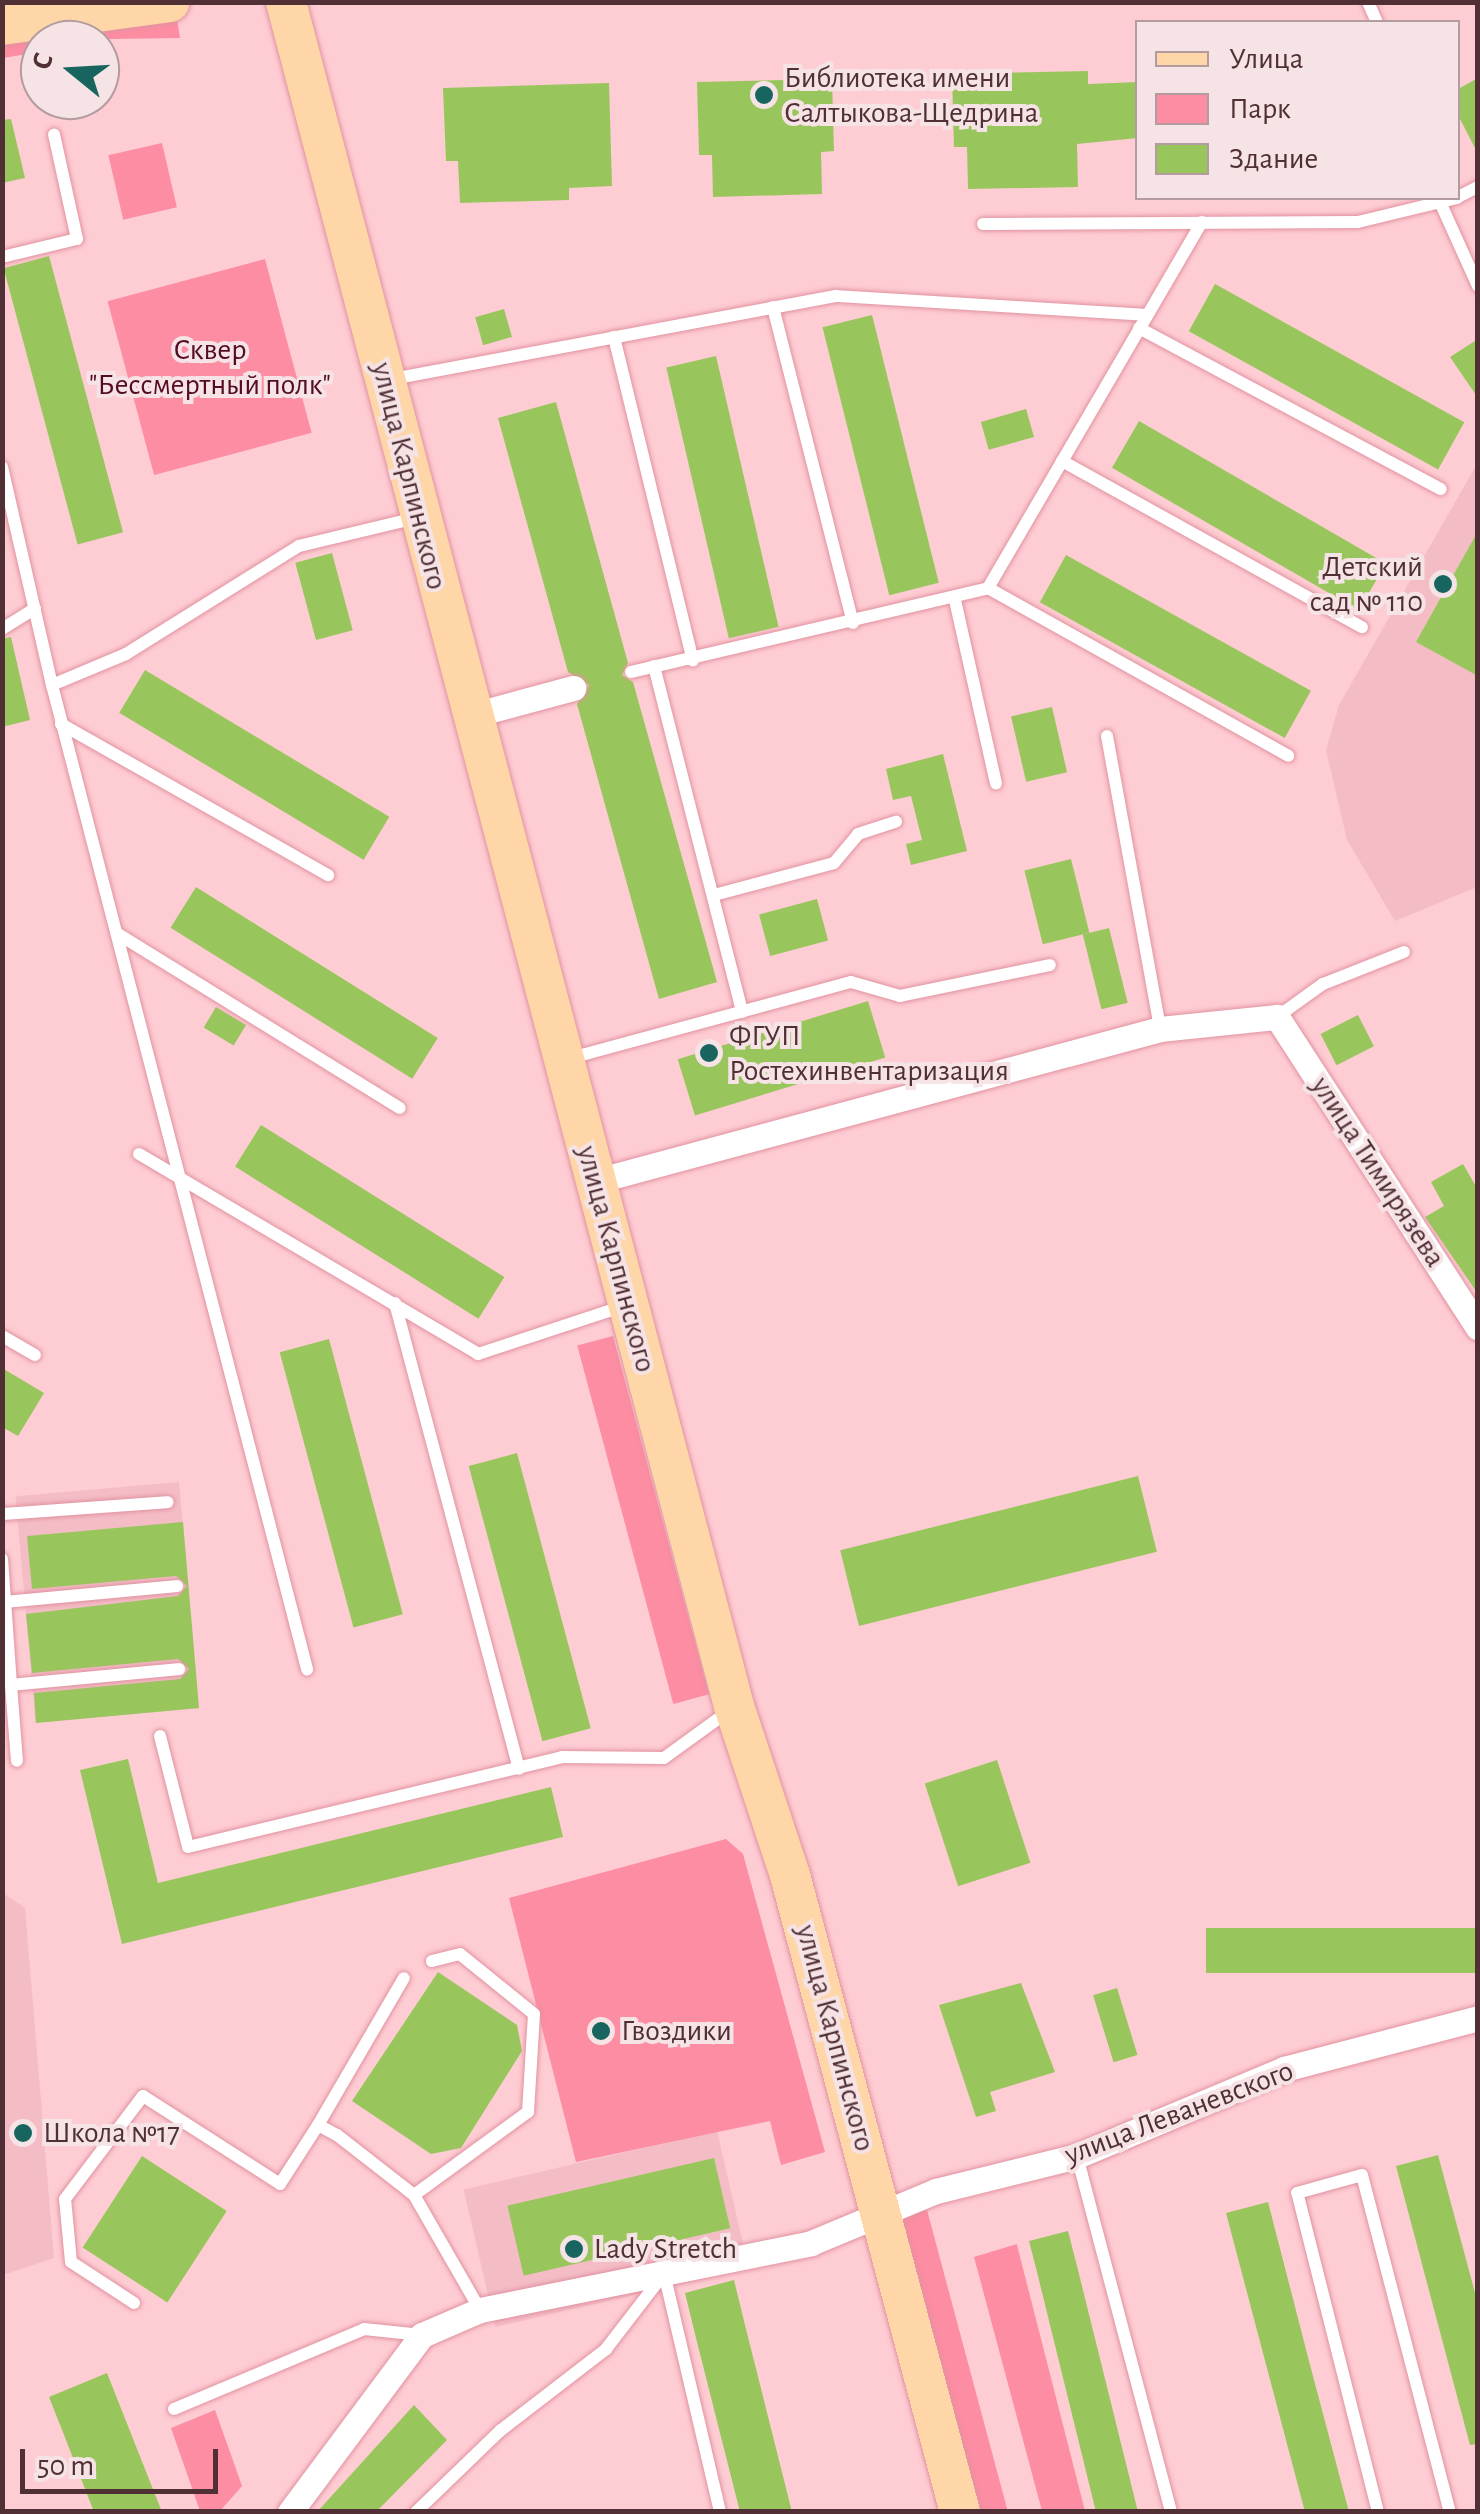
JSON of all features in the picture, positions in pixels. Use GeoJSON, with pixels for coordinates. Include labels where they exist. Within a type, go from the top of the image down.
{"type":"FeatureCollection","features":[{"type":"Feature","properties":{"kind":"main road"},"geometry":{"type":"LineString","coordinates":[[2,25],[169,2]]}},
{"type":"Feature","properties":{"kind":"main road","name":"улица Карпинского"},"geometry":{"type":"LineString","coordinates":[[286,2],[418,518],[734,1706],[790,1875],[960,2512]]}},
{"type":"Feature","properties":{"kind":"street"},"geometry":{"type":"LineString","coordinates":[[473,715],[573,688]]}},
{"type":"Feature","properties":{"kind":"street"},"geometry":{"type":"LineString","coordinates":[[596,1181],[1160,1028],[1277,1016]]}},
{"type":"Feature","properties":{"kind":"street","name":"улица Тимирязева"},"geometry":{"type":"LineString","coordinates":[[1277,1016],[1478,1328]]}},
{"type":"Feature","properties":{"kind":"street","name":"улица Леваневского"},"geometry":{"type":"LineString","coordinates":[[422,2335],[480,2310],[811,2243],[882,2211],[1077,2156],[1284,2068],[1478,2018]]}},
{"type":"Feature","properties":{"kind":"street"},"geometry":{"type":"LineString","coordinates":[[290,2512],[422,2335]]}},
{"type":"Feature","properties":{"kind":"lane"},"geometry":{"type":"LineString","coordinates":[[2,257],[76,239],[54,134]]}},
{"type":"Feature","properties":{"kind":"lane"},"geometry":{"type":"LineString","coordinates":[[984,224],[1358,222],[1440,201],[1478,286]]}},
{"type":"Feature","properties":{"kind":"lane"},"geometry":{"type":"LineString","coordinates":[[630,672],[955,600],[988,588],[1202,222]]}},
{"type":"Feature","properties":{"kind":"lane"},"geometry":{"type":"LineString","coordinates":[[385,380],[836,296],[1143,322],[1441,489]]}},
{"type":"Feature","properties":{"kind":"lane"},"geometry":{"type":"LineString","coordinates":[[773,307],[853,623]]}},
{"type":"Feature","properties":{"kind":"lane"},"geometry":{"type":"LineString","coordinates":[[614,337],[692,660]]}},
{"type":"Feature","properties":{"kind":"lane"},"geometry":{"type":"LineString","coordinates":[[1062,461],[1362,627]]}},
{"type":"Feature","properties":{"kind":"lane"},"geometry":{"type":"LineString","coordinates":[[2,467],[61,724],[306,1669]]}},
{"type":"Feature","properties":{"kind":"lane"},"geometry":{"type":"LineString","coordinates":[[52,685],[126,654],[300,546],[418,518]]}},
{"type":"Feature","properties":{"kind":"lane"},"geometry":{"type":"LineString","coordinates":[[988,588],[1288,756]]}},
{"type":"Feature","properties":{"kind":"lane"},"geometry":{"type":"LineString","coordinates":[[955,600],[996,783]]}},
{"type":"Feature","properties":{"kind":"lane"},"geometry":{"type":"LineString","coordinates":[[2,629],[35,608]]}},
{"type":"Feature","properties":{"kind":"lane"},"geometry":{"type":"LineString","coordinates":[[654,666],[742,1012]]}},
{"type":"Feature","properties":{"kind":"lane"},"geometry":{"type":"LineString","coordinates":[[61,724],[328,876]]}},
{"type":"Feature","properties":{"kind":"lane"},"geometry":{"type":"LineString","coordinates":[[1107,736],[1160,1028]]}},
{"type":"Feature","properties":{"kind":"lane"},"geometry":{"type":"LineString","coordinates":[[714,895],[834,863],[858,834],[896,822]]}},
{"type":"Feature","properties":{"kind":"lane"},"geometry":{"type":"LineString","coordinates":[[118,934],[400,1108]]}},
{"type":"Feature","properties":{"kind":"lane"},"geometry":{"type":"LineString","coordinates":[[1277,1016],[1323,984],[1404,952]]}},
{"type":"Feature","properties":{"kind":"lane"},"geometry":{"type":"LineString","coordinates":[[564,1059],[850,982],[900,996],[1050,965]]}},
{"type":"Feature","properties":{"kind":"lane"},"geometry":{"type":"LineString","coordinates":[[139,1154],[180,1182],[478,1354],[628,1304]]}},
{"type":"Feature","properties":{"kind":"lane"},"geometry":{"type":"LineString","coordinates":[[395,1303],[519,1768]]}},
{"type":"Feature","properties":{"kind":"lane"},"geometry":{"type":"LineString","coordinates":[[2,1336],[36,1355]]}},
{"type":"Feature","properties":{"kind":"lane"},"geometry":{"type":"LineString","coordinates":[[2,1514],[168,1502]]}},
{"type":"Feature","properties":{"kind":"lane"},"geometry":{"type":"LineString","coordinates":[[2,1559],[16,1761]]}},
{"type":"Feature","properties":{"kind":"lane"},"geometry":{"type":"LineString","coordinates":[[6,1602],[176,1586]]}},
{"type":"Feature","properties":{"kind":"lane"},"geometry":{"type":"LineString","coordinates":[[11,1685],[180,1669]]}},
{"type":"Feature","properties":{"kind":"lane"},"geometry":{"type":"LineString","coordinates":[[160,1736],[188,1847],[562,1757],[664,1758],[734,1706]]}},
{"type":"Feature","properties":{"kind":"lane"},"geometry":{"type":"LineString","coordinates":[[414,2195],[528,2112],[534,2014],[460,1954],[432,1961]]}},
{"type":"Feature","properties":{"kind":"lane"},"geometry":{"type":"LineString","coordinates":[[134,2303],[71,2262],[65,2200],[142,2096],[280,2184],[404,1978]]}},
{"type":"Feature","properties":{"kind":"lane"},"geometry":{"type":"LineString","coordinates":[[318,2124],[414,2195],[480,2310]]}},
{"type":"Feature","properties":{"kind":"lane"},"geometry":{"type":"LineString","coordinates":[[1077,2156],[1172,2512]]}},
{"type":"Feature","properties":{"kind":"lane"},"geometry":{"type":"LineString","coordinates":[[1378,2512],[1298,2193],[1362,2175],[1450,2512]]}},
{"type":"Feature","properties":{"kind":"lane"},"geometry":{"type":"LineString","coordinates":[[416,2512],[501,2430],[606,2349],[664,2272]]}},
{"type":"Feature","properties":{"kind":"lane"},"geometry":{"type":"LineString","coordinates":[[664,2272],[720,2512]]}},
{"type":"Feature","properties":{"kind":"lane"},"geometry":{"type":"LineString","coordinates":[[174,2409],[364,2329],[422,2335]]}},
{"type":"Feature","properties":{"kind":"shaded area","name":"Детский сад № 110"},"geometry":{"type":"Polygon","coordinates":[[[1477,464],[1477,887],[1395,921],[1347,840],[1326,750],[1339,705],[1477,464]]]}},
{"type":"Feature","properties":{"kind":"shaded area"},"geometry":{"type":"Polygon","coordinates":[[[179,1482],[199,1708],[35,1722],[16,1496],[179,1482]]]}},
{"type":"Feature","properties":{"kind":"shaded area","name":"Школа №17"},"geometry":{"type":"Polygon","coordinates":[[[3,1893],[25,1908],[54,2258],[3,2275],[3,1893]]]}},
{"type":"Feature","properties":{"kind":"shaded area"},"geometry":{"type":"Polygon","coordinates":[[[717,2131],[749,2268],[495,2327],[464,2189],[717,2131]]]}},
{"type":"Feature","properties":{"kind":"green space"},"geometry":{"type":"Polygon","coordinates":[[[177,19],[180,38],[120,39],[120,26],[177,19]]]}},
{"type":"Feature","properties":{"kind":"green space"},"geometry":{"type":"Polygon","coordinates":[[[20,37],[20,55],[3,58],[3,39],[20,37]]]}},
{"type":"Feature","properties":{"kind":"green space"},"geometry":{"type":"Polygon","coordinates":[[[162,143],[177,207],[123,220],[108,155],[162,143]]]}},
{"type":"Feature","properties":{"kind":"green space","name":"Сквер \"Бессмертный полк\""},"geometry":{"type":"Polygon","coordinates":[[[265,259],[312,433],[154,475],[108,301],[265,259]]]}},
{"type":"Feature","properties":{"kind":"green space"},"geometry":{"type":"Polygon","coordinates":[[[613,1336],[709,1694],[673,1704],[577,1346],[613,1336]]]}},
{"type":"Feature","properties":{"kind":"green space"},"geometry":{"type":"Polygon","coordinates":[[[726,1839],[743,1854],[825,2152],[781,2165],[770,2121],[576,2162],[509,1898],[726,1839]]]}},
{"type":"Feature","properties":{"kind":"green space"},"geometry":{"type":"Polygon","coordinates":[[[927,2210],[1008,2511],[981,2512],[902,2217],[927,2210]]]}},
{"type":"Feature","properties":{"kind":"green space"},"geometry":{"type":"Polygon","coordinates":[[[1017,2244],[1085,2511],[1042,2511],[974,2257],[1017,2244]]]}},
{"type":"Feature","properties":{"kind":"green space"},"geometry":{"type":"Polygon","coordinates":[[[215,2410],[242,2486],[220,2511],[200,2511],[171,2428],[215,2410]]]}},
{"type":"Feature","properties":{"kind":"building"},"geometry":{"type":"Polygon","coordinates":[[[1088,71],[1088,84],[1135,82],[1135,138],[1077,144],[1078,187],[968,189],[967,147],[954,147],[952,74],[1088,71]]]}},
{"type":"Feature","properties":{"kind":"building"},"geometry":{"type":"Polygon","coordinates":[[[1478,78],[1478,154],[1460,119],[1460,88],[1478,78]]]}},
{"type":"Feature","properties":{"kind":"building"},"geometry":{"type":"Polygon","coordinates":[[[832,79],[834,151],[821,152],[822,194],[713,197],[712,155],[699,155],[697,82],[832,79]]]}},
{"type":"Feature","properties":{"kind":"building"},"geometry":{"type":"Polygon","coordinates":[[[609,83],[612,186],[569,188],[569,200],[460,203],[458,161],[446,161],[443,88],[609,83]]]}},
{"type":"Feature","properties":{"kind":"building"},"geometry":{"type":"Polygon","coordinates":[[[11,119],[25,178],[2,183],[2,120],[11,119]]]}},
{"type":"Feature","properties":{"kind":"building"},"geometry":{"type":"Polygon","coordinates":[[[49,256],[123,532],[78,544],[4,268],[49,256]]]}},
{"type":"Feature","properties":{"kind":"building"},"geometry":{"type":"Polygon","coordinates":[[[1215,284],[1464,422],[1438,469],[1189,331],[1215,284]]]}},
{"type":"Feature","properties":{"kind":"building"},"geometry":{"type":"Polygon","coordinates":[[[504,309],[512,337],[483,345],[475,317],[504,309]]]}},
{"type":"Feature","properties":{"kind":"building"},"geometry":{"type":"Polygon","coordinates":[[[872,315],[939,583],[889,595],[823,327],[872,315]]]}},
{"type":"Feature","properties":{"kind":"building"},"geometry":{"type":"Polygon","coordinates":[[[1478,339],[1478,398],[1450,357],[1478,339]]]}},
{"type":"Feature","properties":{"kind":"building"},"geometry":{"type":"Polygon","coordinates":[[[716,356],[779,627],[729,638],[666,367],[716,356]]]}},
{"type":"Feature","properties":{"kind":"building"},"geometry":{"type":"Polygon","coordinates":[[[556,402],[628,663],[622,675],[633,682],[717,982],[659,999],[577,704],[589,685],[568,672],[498,418],[556,402]]]}},
{"type":"Feature","properties":{"kind":"building"},"geometry":{"type":"Polygon","coordinates":[[[1026,409],[1034,437],[989,450],[981,422],[1026,409]]]}},
{"type":"Feature","properties":{"kind":"building"},"geometry":{"type":"Polygon","coordinates":[[[1139,421],[1386,564],[1359,610],[1112,468],[1139,421]]]}},
{"type":"Feature","properties":{"kind":"building"},"geometry":{"type":"Polygon","coordinates":[[[1478,531],[1478,676],[1416,642],[1478,531]]]}},
{"type":"Feature","properties":{"kind":"building"},"geometry":{"type":"Polygon","coordinates":[[[332,553],[353,630],[316,640],[295,563],[332,553]]]}},
{"type":"Feature","properties":{"kind":"building"},"geometry":{"type":"Polygon","coordinates":[[[1066,555],[1311,691],[1285,738],[1040,602],[1066,555]]]}},
{"type":"Feature","properties":{"kind":"building"},"geometry":{"type":"Polygon","coordinates":[[[11,637],[30,720],[2,727],[2,639],[11,637]]]}},
{"type":"Feature","properties":{"kind":"building"},"geometry":{"type":"Polygon","coordinates":[[[145,670],[389,817],[364,860],[119,713],[145,670]]]}},
{"type":"Feature","properties":{"kind":"building"},"geometry":{"type":"Polygon","coordinates":[[[1052,707],[1067,772],[1026,782],[1011,716],[1052,707]]]}},
{"type":"Feature","properties":{"kind":"building"},"geometry":{"type":"Polygon","coordinates":[[[943,754],[967,851],[911,865],[906,844],[922,840],[911,796],[893,800],[886,769],[943,754]]]}},
{"type":"Feature","properties":{"kind":"building"},"geometry":{"type":"Polygon","coordinates":[[[1071,859],[1089,933],[1043,944],[1024,871],[1071,859]]]}},
{"type":"Feature","properties":{"kind":"building"},"geometry":{"type":"Polygon","coordinates":[[[196,887],[438,1038],[412,1079],[171,928],[196,887]]]}},
{"type":"Feature","properties":{"kind":"building"},"geometry":{"type":"Polygon","coordinates":[[[817,899],[828,941],[770,956],[759,915],[817,899]]]}},
{"type":"Feature","properties":{"kind":"building"},"geometry":{"type":"Polygon","coordinates":[[[1109,928],[1128,1003],[1101,1009],[1083,935],[1109,928]]]}},
{"type":"Feature","properties":{"kind":"building"},"geometry":{"type":"Polygon","coordinates":[[[868,1001],[885,1057],[695,1116],[678,1059],[868,1001]]]}},
{"type":"Feature","properties":{"kind":"building"},"geometry":{"type":"Polygon","coordinates":[[[216,1007],[246,1025],[234,1046],[204,1028],[216,1007]]]}},
{"type":"Feature","properties":{"kind":"building"},"geometry":{"type":"Polygon","coordinates":[[[1358,1015],[1374,1046],[1336,1065],[1321,1034],[1358,1015]]]}},
{"type":"Feature","properties":{"kind":"building"},"geometry":{"type":"Polygon","coordinates":[[[261,1125],[504,1277],[478,1319],[235,1167],[261,1125]]]}},
{"type":"Feature","properties":{"kind":"building"},"geometry":{"type":"Polygon","coordinates":[[[1463,1164],[1478,1190],[1478,1294],[1425,1217],[1444,1206],[1431,1182],[1463,1164]]]}},
{"type":"Feature","properties":{"kind":"building"},"geometry":{"type":"Polygon","coordinates":[[[329,1339],[403,1614],[354,1627],[280,1352],[329,1339]]]}},
{"type":"Feature","properties":{"kind":"building"},"geometry":{"type":"Polygon","coordinates":[[[2,1368],[44,1393],[18,1436],[2,1427],[2,1368]]]}},
{"type":"Feature","properties":{"kind":"building"},"geometry":{"type":"Polygon","coordinates":[[[517,1453],[591,1728],[542,1741],[469,1466],[517,1453]]]}},
{"type":"Feature","properties":{"kind":"building"},"geometry":{"type":"Polygon","coordinates":[[[1138,1476],[1157,1552],[859,1626],[840,1550],[1138,1476]]]}},
{"type":"Feature","properties":{"kind":"building"},"geometry":{"type":"Polygon","coordinates":[[[183,1522],[199,1708],[36,1723],[34,1693],[180,1679],[189,1669],[178,1659],[32,1673],[26,1614],[178,1596],[187,1586],[176,1576],[32,1589],[27,1536],[183,1522]]]}},
{"type":"Feature","properties":{"kind":"building"},"geometry":{"type":"Polygon","coordinates":[[[128,1759],[158,1883],[551,1787],[563,1837],[122,1944],[80,1770],[128,1759]]]}},
{"type":"Feature","properties":{"kind":"building"},"geometry":{"type":"Polygon","coordinates":[[[997,1760],[1030,1863],[958,1886],[925,1783],[997,1760]]]}},
{"type":"Feature","properties":{"kind":"building"},"geometry":{"type":"Polygon","coordinates":[[[1206,1928],[1478,1928],[1478,1973],[1206,1973],[1206,1928]]]}},
{"type":"Feature","properties":{"kind":"building"},"geometry":{"type":"Polygon","coordinates":[[[438,1972],[517,2025],[522,2051],[461,2148],[431,2154],[352,2101],[438,1972]]]}},
{"type":"Feature","properties":{"kind":"building"},"geometry":{"type":"Polygon","coordinates":[[[1021,1983],[1055,2072],[990,2092],[996,2111],[976,2117],[939,2005],[1021,1983]]]}},
{"type":"Feature","properties":{"kind":"building"},"geometry":{"type":"Polygon","coordinates":[[[1117,1988],[1137,2055],[1114,2062],[1093,1995],[1117,1988]]]}},
{"type":"Feature","properties":{"kind":"building"},"geometry":{"type":"Polygon","coordinates":[[[1438,2155],[1478,2304],[1478,2444],[1470,2445],[1396,2166],[1438,2155]]]}},
{"type":"Feature","properties":{"kind":"building"},"geometry":{"type":"Polygon","coordinates":[[[142,2156],[227,2211],[167,2302],[83,2247],[142,2156]]]}},
{"type":"Feature","properties":{"kind":"building"},"geometry":{"type":"Polygon","coordinates":[[[714,2158],[730,2228],[524,2276],[507,2206],[714,2158]]]}},
{"type":"Feature","properties":{"kind":"building"},"geometry":{"type":"Polygon","coordinates":[[[1268,2202],[1349,2512],[1305,2512],[1226,2213],[1268,2202]]]}},
{"type":"Feature","properties":{"kind":"building"},"geometry":{"type":"Polygon","coordinates":[[[1068,2231],[1138,2512],[1096,2512],[1029,2241],[1068,2231]]]}},
{"type":"Feature","properties":{"kind":"building"},"geometry":{"type":"Polygon","coordinates":[[[734,2280],[792,2512],[740,2512],[696,2338],[685,2293],[734,2280]]]}},
{"type":"Feature","properties":{"kind":"building"},"geometry":{"type":"Polygon","coordinates":[[[107,2373],[162,2512],[94,2512],[49,2397],[107,2373]]]}},
{"type":"Feature","properties":{"kind":"building"},"geometry":{"type":"Polygon","coordinates":[[[414,2405],[447,2440],[376,2512],[317,2512],[414,2405]]]}},
{"type":"Feature","properties":{"kind":"place","name":"Библиотека имени Салтыкова-Щедрина"},"geometry":{"type":"Point","coordinates":[764,95]}},
{"type":"Feature","properties":{"kind":"place","name":"Детский сад № 110"},"geometry":{"type":"Point","coordinates":[1443,584]}},
{"type":"Feature","properties":{"kind":"place","name":"ФГУП Ростехинвентаризация"},"geometry":{"type":"Point","coordinates":[709,1053]}},
{"type":"Feature","properties":{"kind":"place","name":"Гвоздики"},"geometry":{"type":"Point","coordinates":[601,2031]}},
{"type":"Feature","properties":{"kind":"place","name":"Школа №17"},"geometry":{"type":"Point","coordinates":[23,2133]}},
{"type":"Feature","properties":{"kind":"place","name":"Lady Stretch"},"geometry":{"type":"Point","coordinates":[574,2249]}}]}
